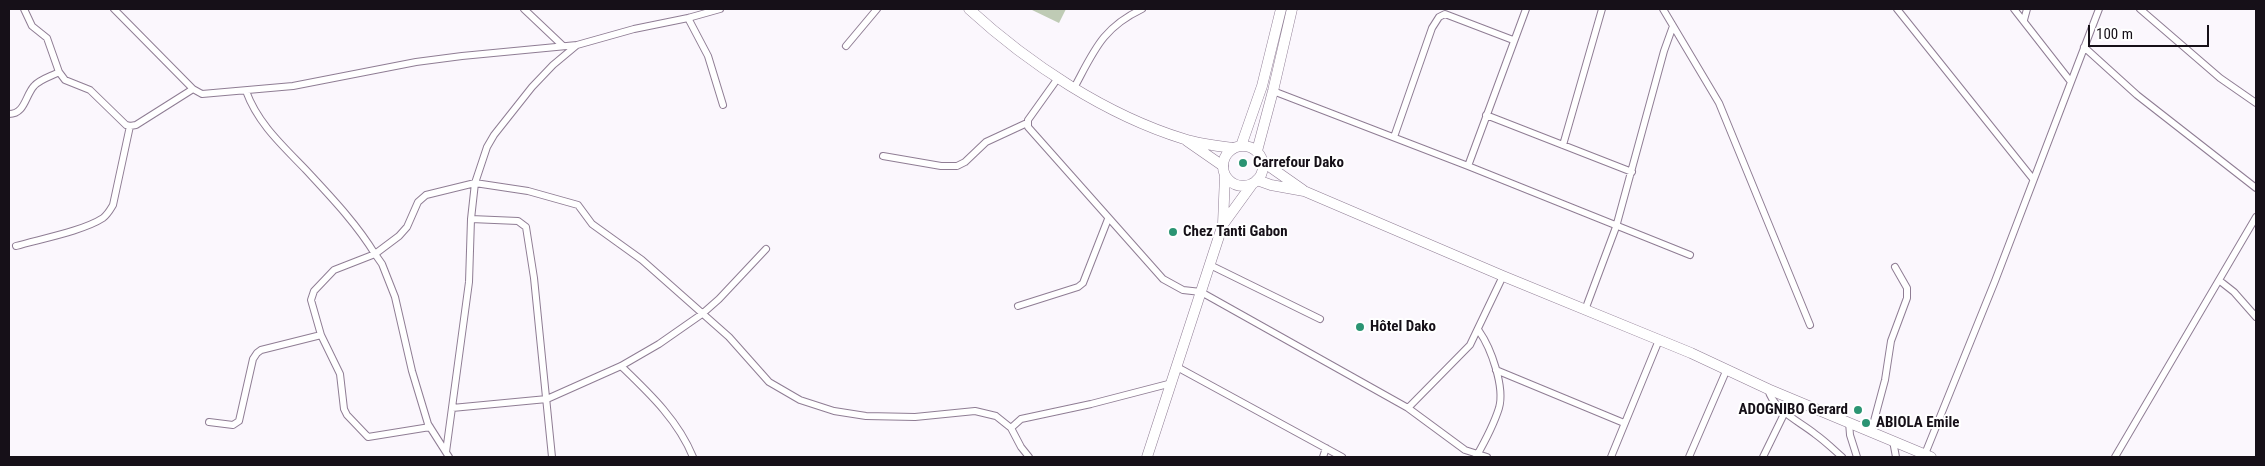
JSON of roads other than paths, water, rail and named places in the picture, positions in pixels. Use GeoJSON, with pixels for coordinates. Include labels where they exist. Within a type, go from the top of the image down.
{"type":"FeatureCollection","features":[{"type":"Feature","properties":{"kind":"main road"},"geometry":{"type":"LineString","coordinates":[[969,9],[1014,47],[1058,78],[1133,120],[1184,139],[1237,147],[1251,147],[1257,151],[1263,162],[1304,191],[1659,340],[1768,389],[1928,456]]}},
{"type":"Feature","properties":{"kind":"main road"},"geometry":{"type":"LineString","coordinates":[[1147,457],[1223,224],[1226,155],[1237,147],[1260,91],[1281,9]]}},
{"type":"Feature","properties":{"kind":"main road"},"geometry":{"type":"LineString","coordinates":[[1257,151],[1292,9]]}},
{"type":"Feature","properties":{"kind":"main road"},"geometry":{"type":"LineString","coordinates":[[1184,139],[1224,171],[1238,185],[1255,182],[1304,191]]}},
{"type":"Feature","properties":{"kind":"main road"},"geometry":{"type":"LineString","coordinates":[[1223,224],[1262,173],[1263,162]]}},
{"type":"Feature","properties":{"kind":"street"},"geometry":{"type":"LineString","coordinates":[[24,9],[32,26],[48,38],[60,72],[65,80],[90,90],[126,125],[130,126]]}},
{"type":"Feature","properties":{"kind":"street"},"geometry":{"type":"LineString","coordinates":[[114,9],[193,89],[202,94],[293,86],[416,62],[562,45],[578,45],[634,29],[688,18],[720,9]]}},
{"type":"Feature","properties":{"kind":"street"},"geometry":{"type":"LineString","coordinates":[[524,9],[562,45]]}},
{"type":"Feature","properties":{"kind":"street"},"geometry":{"type":"LineString","coordinates":[[846,46],[877,9]]}},
{"type":"Feature","properties":{"kind":"street"},"geometry":{"type":"LineString","coordinates":[[1074,88],[1103,37],[1120,20],[1142,9]]}},
{"type":"Feature","properties":{"kind":"street"},"geometry":{"type":"LineString","coordinates":[[1394,137],[1432,28],[1439,17],[1440,9]]}},
{"type":"Feature","properties":{"kind":"street"},"geometry":{"type":"LineString","coordinates":[[1468,166],[1526,9]]}},
{"type":"Feature","properties":{"kind":"street"},"geometry":{"type":"LineString","coordinates":[[1563,145],[1602,9]]}},
{"type":"Feature","properties":{"kind":"street"},"geometry":{"type":"LineString","coordinates":[[1662,9],[1719,103],[1810,325]]}},
{"type":"Feature","properties":{"kind":"street"},"geometry":{"type":"LineString","coordinates":[[1897,9],[2033,179]]}},
{"type":"Feature","properties":{"kind":"street"},"geometry":{"type":"LineString","coordinates":[[2014,9],[2071,82]]}},
{"type":"Feature","properties":{"kind":"street"},"geometry":{"type":"LineString","coordinates":[[2024,20],[2027,9]]}},
{"type":"Feature","properties":{"kind":"street"},"geometry":{"type":"LineString","coordinates":[[1928,456],[2099,9]]}},
{"type":"Feature","properties":{"kind":"street"},"geometry":{"type":"LineString","coordinates":[[2140,9],[2220,78],[2256,103]]}},
{"type":"Feature","properties":{"kind":"street"},"geometry":{"type":"LineString","coordinates":[[1439,17],[1445,14],[1513,40]]}},
{"type":"Feature","properties":{"kind":"street"},"geometry":{"type":"LineString","coordinates":[[688,18],[708,56],[723,105]]}},
{"type":"Feature","properties":{"kind":"street"},"geometry":{"type":"LineString","coordinates":[[1585,310],[1616,227],[1664,51],[1673,26]]}},
{"type":"Feature","properties":{"kind":"street"},"geometry":{"type":"LineString","coordinates":[[448,454],[452,408],[469,282],[471,219],[475,183],[487,147],[494,135],[532,87],[553,65],[578,45]]}},
{"type":"Feature","properties":{"kind":"street"},"geometry":{"type":"LineString","coordinates":[[2084,47],[2137,95],[2256,188]]}},
{"type":"Feature","properties":{"kind":"street"},"geometry":{"type":"LineString","coordinates":[[9,114],[16,114],[20,110],[38,83],[60,72]]}},
{"type":"Feature","properties":{"kind":"street"},"geometry":{"type":"LineString","coordinates":[[883,156],[941,166],[957,166],[965,162],[986,142],[1027,124],[1058,78]]}},
{"type":"Feature","properties":{"kind":"street"},"geometry":{"type":"LineString","coordinates":[[16,246],[85,226],[103,218],[113,205],[130,126],[193,89]]}},
{"type":"Feature","properties":{"kind":"street"},"geometry":{"type":"LineString","coordinates":[[246,91],[252,106],[266,127],[343,210],[382,264],[395,297],[412,371],[430,427],[448,454]]}},
{"type":"Feature","properties":{"kind":"street"},"geometry":{"type":"LineString","coordinates":[[1273,91],[1468,166],[1616,227],[1690,255]]}},
{"type":"Feature","properties":{"kind":"street"},"geometry":{"type":"LineString","coordinates":[[1486,116],[1632,172]]}},
{"type":"Feature","properties":{"kind":"street"},"geometry":{"type":"LineString","coordinates":[[1027,124],[1108,219],[1163,279],[1183,290],[1201,292],[1408,408],[1465,450],[1477,456],[1487,457]]}},
{"type":"Feature","properties":{"kind":"street"},"geometry":{"type":"LineString","coordinates":[[430,427],[366,436],[347,415],[340,374],[321,335],[312,305],[314,291],[334,270],[375,254],[400,236],[407,227],[420,198],[475,183],[528,191],[578,205],[592,224],[642,260],[729,336],[769,382],[800,400],[834,411],[866,416],[914,417],[975,411],[996,416],[1011,428],[1021,447],[1029,457]]}},
{"type":"Feature","properties":{"kind":"street"},"geometry":{"type":"LineString","coordinates":[[2115,457],[2256,217]]}},
{"type":"Feature","properties":{"kind":"street"},"geometry":{"type":"LineString","coordinates":[[471,219],[518,221],[526,227],[534,278],[552,457]]}},
{"type":"Feature","properties":{"kind":"street"},"geometry":{"type":"LineString","coordinates":[[1018,306],[1078,287],[1083,283],[1108,219]]}},
{"type":"Feature","properties":{"kind":"street"},"geometry":{"type":"LineString","coordinates":[[452,408],[547,399],[621,366],[659,344],[702,314],[719,299],[766,249]]}},
{"type":"Feature","properties":{"kind":"street"},"geometry":{"type":"LineString","coordinates":[[1210,265],[1320,319]]}},
{"type":"Feature","properties":{"kind":"street"},"geometry":{"type":"LineString","coordinates":[[1871,432],[1885,380],[1891,341],[1907,298],[1907,288],[1895,267]]}},
{"type":"Feature","properties":{"kind":"street"},"geometry":{"type":"LineString","coordinates":[[1408,408],[1464,353],[1479,331],[1503,276]]}},
{"type":"Feature","properties":{"kind":"street"},"geometry":{"type":"LineString","coordinates":[[2220,281],[2234,292],[2256,317]]}},
{"type":"Feature","properties":{"kind":"street"},"geometry":{"type":"LineString","coordinates":[[1477,456],[1499,407],[1500,395],[1496,370],[1484,338],[1479,331]]}},
{"type":"Feature","properties":{"kind":"street"},"geometry":{"type":"LineString","coordinates":[[209,422],[233,425],[239,421],[254,359],[260,350],[321,335]]}},
{"type":"Feature","properties":{"kind":"street"},"geometry":{"type":"LineString","coordinates":[[1611,457],[1659,340]]}},
{"type":"Feature","properties":{"kind":"street"},"geometry":{"type":"LineString","coordinates":[[621,366],[660,404],[674,423],[692,457]]}},
{"type":"Feature","properties":{"kind":"street"},"geometry":{"type":"LineString","coordinates":[[1177,366],[1342,457]]}},
{"type":"Feature","properties":{"kind":"street"},"geometry":{"type":"LineString","coordinates":[[1496,370],[1624,423]]}},
{"type":"Feature","properties":{"kind":"street"},"geometry":{"type":"LineString","coordinates":[[1689,457],[1726,370]]}},
{"type":"Feature","properties":{"kind":"street"},"geometry":{"type":"LineString","coordinates":[[1011,428],[1021,419],[1091,404],[1172,383]]}},
{"type":"Feature","properties":{"kind":"street"},"geometry":{"type":"LineString","coordinates":[[1768,389],[1773,400],[1785,412],[1817,435],[1842,457]]}},
{"type":"Feature","properties":{"kind":"street"},"geometry":{"type":"LineString","coordinates":[[1763,457],[1785,412]]}},
{"type":"Feature","properties":{"kind":"street"},"geometry":{"type":"LineString","coordinates":[[1850,422],[1850,435],[1856,457]]}},
{"type":"Feature","properties":{"kind":"street"},"geometry":{"type":"LineString","coordinates":[[1893,441],[1896,457]]}},
{"type":"Feature","properties":{"kind":"street"},"geometry":{"type":"LineString","coordinates":[[1323,457],[1326,448]]}},
{"type":"Feature","properties":{"kind":"place","name":"Carrefour Dako"},"geometry":{"type":"Point","coordinates":[1243,163]}},
{"type":"Feature","properties":{"kind":"place","name":"Chez Tanti Gabon"},"geometry":{"type":"Point","coordinates":[1173,232]}},
{"type":"Feature","properties":{"kind":"place","name":"Hôtel Dako"},"geometry":{"type":"Point","coordinates":[1360,327]}},
{"type":"Feature","properties":{"kind":"place","name":"ADOGNIBO Gerard"},"geometry":{"type":"Point","coordinates":[1858,410]}},
{"type":"Feature","properties":{"kind":"place","name":"ABIOLA Emile"},"geometry":{"type":"Point","coordinates":[1866,423]}}]}
